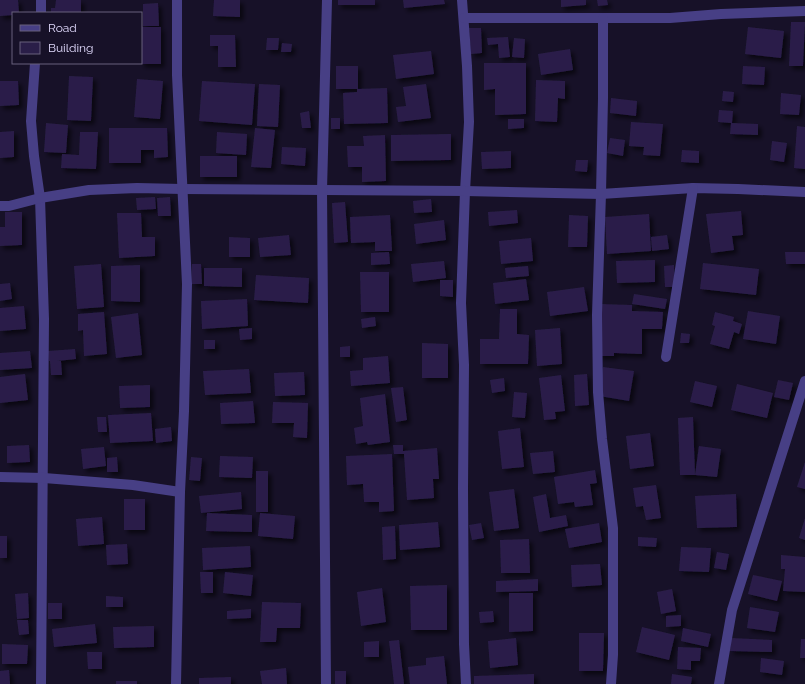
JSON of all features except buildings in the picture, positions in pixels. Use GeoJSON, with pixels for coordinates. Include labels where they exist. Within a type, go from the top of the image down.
{"type":"FeatureCollection","features":[{"type":"Feature","properties":{"kind":"street"},"geometry":{"type":"LineString","coordinates":[[41,0],[41,12]]}},
{"type":"Feature","properties":{"kind":"street"},"geometry":{"type":"LineString","coordinates":[[176,684],[180,492],[184,411],[187,284],[177,75],[177,0]]}},
{"type":"Feature","properties":{"kind":"street"},"geometry":{"type":"LineString","coordinates":[[326,684],[322,190],[327,0]]}},
{"type":"Feature","properties":{"kind":"street"},"geometry":{"type":"LineString","coordinates":[[462,0],[467,66],[469,122],[461,303],[464,365],[463,496],[464,644],[466,684]]}},
{"type":"Feature","properties":{"kind":"street"},"geometry":{"type":"LineString","coordinates":[[464,18],[664,18],[805,11]]}},
{"type":"Feature","properties":{"kind":"street"},"geometry":{"type":"LineString","coordinates":[[603,18],[603,98],[597,315],[598,384],[602,439],[613,528],[612,684]]}},
{"type":"Feature","properties":{"kind":"street"},"geometry":{"type":"LineString","coordinates":[[35,64],[31,121],[40,198],[44,319],[44,478],[41,684]]}},
{"type":"Feature","properties":{"kind":"street"},"geometry":{"type":"LineString","coordinates":[[0,206],[9,206],[40,198],[89,190],[137,188],[465,191],[601,194],[693,188],[805,192]]}},
{"type":"Feature","properties":{"kind":"street"},"geometry":{"type":"LineString","coordinates":[[666,357],[693,188]]}},
{"type":"Feature","properties":{"kind":"street"},"geometry":{"type":"LineString","coordinates":[[720,684],[732,610],[805,381]]}},
{"type":"Feature","properties":{"kind":"street"},"geometry":{"type":"LineString","coordinates":[[0,477],[44,478],[133,485],[180,492]]}}]}
